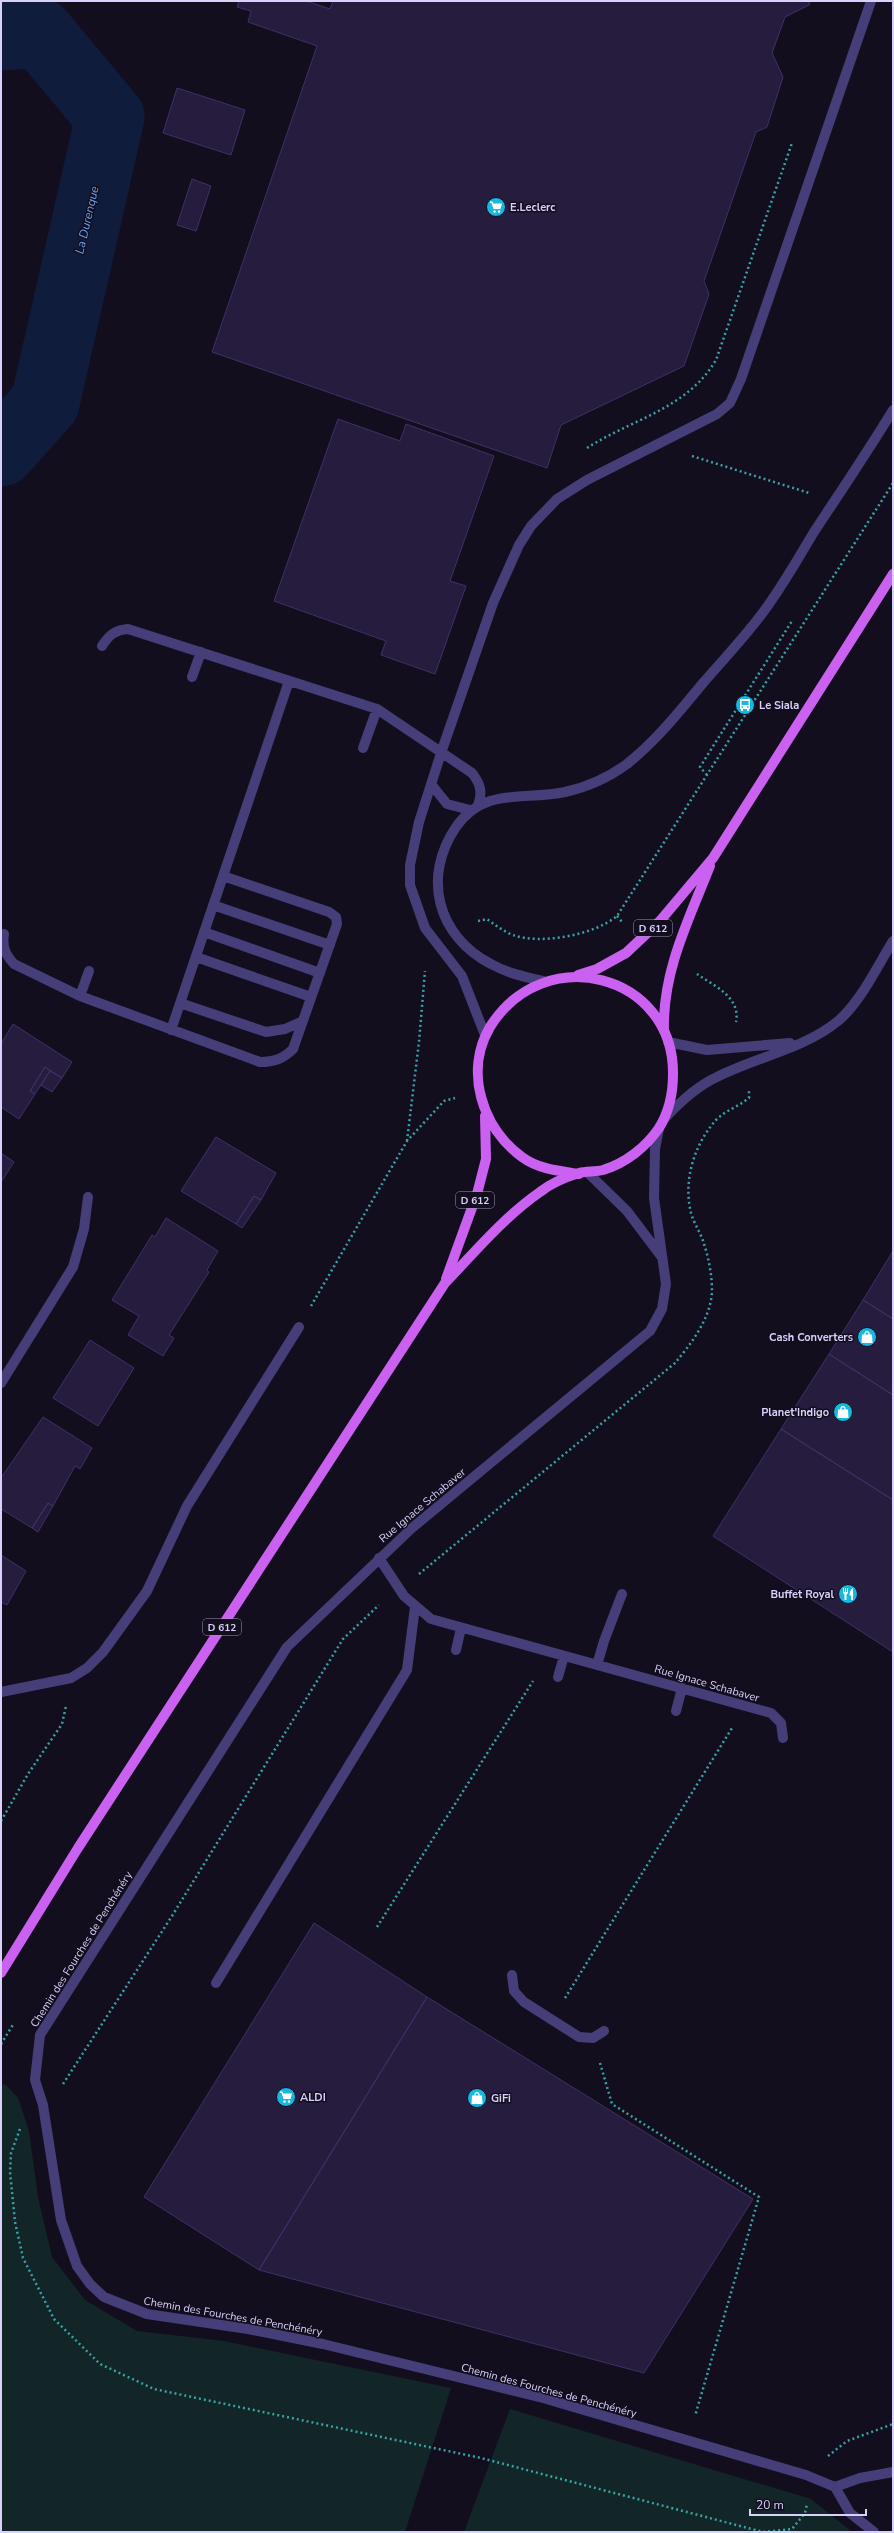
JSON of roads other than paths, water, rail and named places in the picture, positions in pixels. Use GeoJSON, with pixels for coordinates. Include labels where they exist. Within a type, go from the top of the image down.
{"type":"FeatureCollection","features":[{"type":"Feature","properties":{"kind":"main road","name":"D 612"},"geometry":{"type":"LineString","coordinates":[[576,976],[596,969],[626,953],[660,921],[713,858],[893,574]]}},
{"type":"Feature","properties":{"kind":"main road","name":"D 612"},"geometry":{"type":"LineString","coordinates":[[664,1031],[663,1011],[671,967],[713,858]]}},
{"type":"Feature","properties":{"kind":"main road"},"geometry":{"type":"LineString","coordinates":[[576,976],[602,980],[627,991],[648,1008],[664,1031],[668,1042],[673,1059],[673,1089],[664,1118],[659,1128],[644,1146],[624,1160],[602,1170],[583,1173],[550,1170],[523,1158],[501,1138],[485,1114],[479,1093],[478,1064],[485,1035],[500,1012],[514,998],[543,981],[576,976]]}},
{"type":"Feature","properties":{"kind":"main road","name":"D 612"},"geometry":{"type":"LineString","coordinates":[[445,1283],[478,1194],[486,1159],[485,1114]]}},
{"type":"Feature","properties":{"kind":"main road","name":"D 612"},"geometry":{"type":"LineString","coordinates":[[1,1973],[78,1848],[445,1283],[511,1216],[540,1192],[583,1173]]}},
{"type":"Feature","properties":{"kind":"street"},"geometry":{"type":"LineString","coordinates":[[485,1035],[462,976],[425,928],[410,885],[414,845],[431,784],[499,588],[519,545],[531,526],[557,499],[573,488],[717,414],[730,403],[741,380],[872,1]]}},
{"type":"Feature","properties":{"kind":"street"},"geometry":{"type":"LineString","coordinates":[[431,784],[446,804],[474,807],[500,798],[563,793],[589,786],[609,776],[651,743],[760,616],[893,410]]}},
{"type":"Feature","properties":{"kind":"street"},"geometry":{"type":"LineString","coordinates":[[102,646],[108,637],[118,630],[128,629],[377,709],[442,750],[477,779],[482,796],[456,827],[441,861],[437,878],[442,914],[468,948],[490,964],[510,972],[543,981]]}},
{"type":"Feature","properties":{"kind":"street"},"geometry":{"type":"LineString","coordinates":[[192,677],[201,652]]}},
{"type":"Feature","properties":{"kind":"street"},"geometry":{"type":"LineString","coordinates":[[171,1030],[289,681]]}},
{"type":"Feature","properties":{"kind":"street"},"geometry":{"type":"LineString","coordinates":[[363,748],[377,709]]}},
{"type":"Feature","properties":{"kind":"street"},"geometry":{"type":"LineString","coordinates":[[4,934],[3,944],[6,956],[14,964],[80,996],[260,1062],[273,1062],[285,1057],[293,1049],[337,924],[336,917],[329,912],[223,876]]}},
{"type":"Feature","properties":{"kind":"street"},"geometry":{"type":"LineString","coordinates":[[213,905],[330,945]]}},
{"type":"Feature","properties":{"kind":"street"},"geometry":{"type":"LineString","coordinates":[[204,932],[320,973]]}},
{"type":"Feature","properties":{"kind":"street"},"geometry":{"type":"LineString","coordinates":[[664,1118],[680,1101],[716,1077],[818,1034],[839,1020],[850,1008],[893,941]]}},
{"type":"Feature","properties":{"kind":"street"},"geometry":{"type":"LineString","coordinates":[[196,957],[311,998]]}},
{"type":"Feature","properties":{"kind":"street"},"geometry":{"type":"LineString","coordinates":[[80,996],[89,971]]}},
{"type":"Feature","properties":{"kind":"street"},"geometry":{"type":"LineString","coordinates":[[180,1003],[266,1032],[285,1029],[303,1021]]}},
{"type":"Feature","properties":{"kind":"street"},"geometry":{"type":"LineString","coordinates":[[668,1042],[707,1050],[798,1043]]}},
{"type":"Feature","properties":{"kind":"street","name":"Rue Ignace Schabaver"},"geometry":{"type":"LineString","coordinates":[[659,1128],[655,1149],[654,1198],[666,1284],[662,1309],[650,1330],[379,1558],[398,1587],[415,1607],[431,1619],[771,1713],[781,1723],[783,1738]]}},
{"type":"Feature","properties":{"kind":"street","name":"Rue Ignace Schabaver"},"geometry":{"type":"LineString","coordinates":[[583,1173],[627,1211],[662,1258]]}},
{"type":"Feature","properties":{"kind":"street"},"geometry":{"type":"LineString","coordinates":[[1,1383],[73,1267],[84,1229],[88,1197]]}},
{"type":"Feature","properties":{"kind":"street"},"geometry":{"type":"LineString","coordinates":[[1,1692],[71,1678],[87,1668],[103,1652],[143,1596],[159,1568],[187,1506],[299,1327]]}},
{"type":"Feature","properties":{"kind":"street","name":"Chemin des Fourches de Penchénéry"},"geometry":{"type":"LineString","coordinates":[[379,1558],[287,1647],[40,2035],[35,2080],[43,2105],[61,2220],[67,2244],[77,2266],[90,2284],[104,2297],[147,2314],[255,2331],[420,2367],[543,2398],[814,2478],[835,2487]]}},
{"type":"Feature","properties":{"kind":"street"},"geometry":{"type":"LineString","coordinates":[[597,1665],[622,1594]]}},
{"type":"Feature","properties":{"kind":"street"},"geometry":{"type":"LineString","coordinates":[[216,1983],[407,1670],[415,1607]]}},
{"type":"Feature","properties":{"kind":"street"},"geometry":{"type":"LineString","coordinates":[[456,1650],[462,1628]]}},
{"type":"Feature","properties":{"kind":"street"},"geometry":{"type":"LineString","coordinates":[[558,1677],[564,1656]]}},
{"type":"Feature","properties":{"kind":"street"},"geometry":{"type":"LineString","coordinates":[[676,1710],[682,1688]]}},
{"type":"Feature","properties":{"kind":"street"},"geometry":{"type":"LineString","coordinates":[[512,1975],[514,1991],[524,2002],[551,2020],[580,2037],[593,2038],[604,2031]]}},
{"type":"Feature","properties":{"kind":"street"},"geometry":{"type":"LineString","coordinates":[[874,2532],[850,2513],[835,2487],[860,2478],[893,2472]]}},
{"type":"Feature","properties":{"kind":"waterway","name":"La Durenque"},"geometry":{"type":"LineString","coordinates":[[1,36],[40,33],[110,117],[45,403],[1,452]]}},
{"type":"Feature","properties":{"kind":"place","name":"E.Leclerc"},"geometry":{"type":"Point","coordinates":[496,207]}},
{"type":"Feature","properties":{"kind":"place","name":"Le Siala"},"geometry":{"type":"Point","coordinates":[745,705]}},
{"type":"Feature","properties":{"kind":"place","name":"Cash Converters"},"geometry":{"type":"Point","coordinates":[867,1337]}},
{"type":"Feature","properties":{"kind":"place","name":"Planet'Indigo"},"geometry":{"type":"Point","coordinates":[843,1412]}},
{"type":"Feature","properties":{"kind":"place","name":"Buffet Royal"},"geometry":{"type":"Point","coordinates":[848,1594]}},
{"type":"Feature","properties":{"kind":"place","name":"ALDI"},"geometry":{"type":"Point","coordinates":[286,2097]}},
{"type":"Feature","properties":{"kind":"place","name":"GiFi"},"geometry":{"type":"Point","coordinates":[477,2098]}}]}
